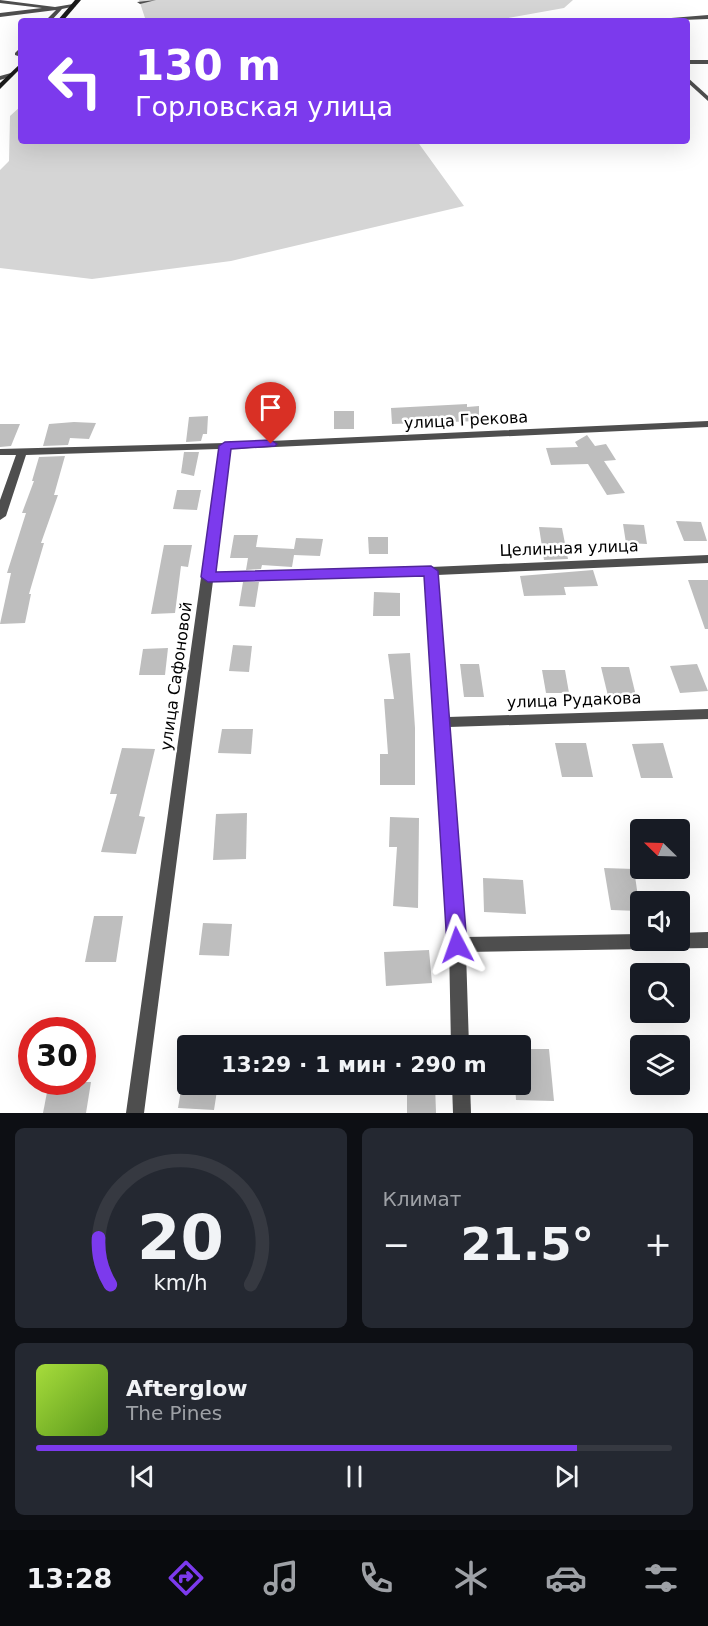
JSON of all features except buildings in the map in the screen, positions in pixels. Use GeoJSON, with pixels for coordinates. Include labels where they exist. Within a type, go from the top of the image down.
{"type":"FeatureCollection","features":[{"type":"Feature","properties":{"kind":"main road"},"geometry":{"type":"LineString","coordinates":[[63,18],[78,0]]}},
{"type":"Feature","properties":{"kind":"main road"},"geometry":{"type":"LineString","coordinates":[[0,87],[18,68]]}},
{"type":"Feature","properties":{"kind":"street"},"geometry":{"type":"LineString","coordinates":[[140,2],[153,0]]}},
{"type":"Feature","properties":{"kind":"street"},"geometry":{"type":"LineString","coordinates":[[0,1],[60,9]]}},
{"type":"Feature","properties":{"kind":"street"},"geometry":{"type":"LineString","coordinates":[[0,15],[73,6]]}},
{"type":"Feature","properties":{"kind":"street"},"geometry":{"type":"LineString","coordinates":[[51,18],[60,9]]}},
{"type":"Feature","properties":{"kind":"street"},"geometry":{"type":"LineString","coordinates":[[690,18],[708,17]]}},
{"type":"Feature","properties":{"kind":"street"},"geometry":{"type":"LineString","coordinates":[[690,62],[708,62]]}},
{"type":"Feature","properties":{"kind":"street"},"geometry":{"type":"LineString","coordinates":[[0,78],[11,75]]}},
{"type":"Feature","properties":{"kind":"street"},"geometry":{"type":"LineString","coordinates":[[690,82],[708,99]]}},
{"type":"Feature","properties":{"kind":"street","name":"улица Грекова"},"geometry":{"type":"LineString","coordinates":[[225,446],[708,424]]}},
{"type":"Feature","properties":{"kind":"street"},"geometry":{"type":"LineString","coordinates":[[0,452],[225,446]]}},
{"type":"Feature","properties":{"kind":"street","name":"улица Сафоновой"},"geometry":{"type":"LineString","coordinates":[[135,1113],[225,446]]}},
{"type":"Feature","properties":{"kind":"street"},"geometry":{"type":"LineString","coordinates":[[0,516],[22,452]]}},
{"type":"Feature","properties":{"kind":"street","name":"Целинная улица"},"geometry":{"type":"LineString","coordinates":[[208,577],[431,571],[708,559]]}},
{"type":"Feature","properties":{"kind":"street"},"geometry":{"type":"LineString","coordinates":[[431,571],[457,945],[460,1035]]}},
{"type":"Feature","properties":{"kind":"street","name":"улица Рудакова"},"geometry":{"type":"LineString","coordinates":[[442,723],[708,714]]}},
{"type":"Feature","properties":{"kind":"street"},"geometry":{"type":"LineString","coordinates":[[457,945],[708,940]]}},
{"type":"Feature","properties":{"kind":"street"},"geometry":{"type":"LineString","coordinates":[[461,1095],[462,1113]]}},
{"type":"Feature","properties":{"kind":"shaded area"},"geometry":{"type":"Polygon","coordinates":[[[139,0],[573,0],[564,8],[509,18],[145,18],[139,0]]]}},
{"type":"Feature","properties":{"kind":"shaded area"},"geometry":{"type":"Polygon","coordinates":[[[18,109],[18,144],[419,144],[464,206],[231,261],[92,279],[0,268],[0,170],[9,161],[10,116],[18,109]]]}},
{"type":"Feature","properties":{"kind":"route"},"geometry":{"type":"LineString","coordinates":[[271,444],[225,446],[208,577],[431,571],[457,945]]}}]}
